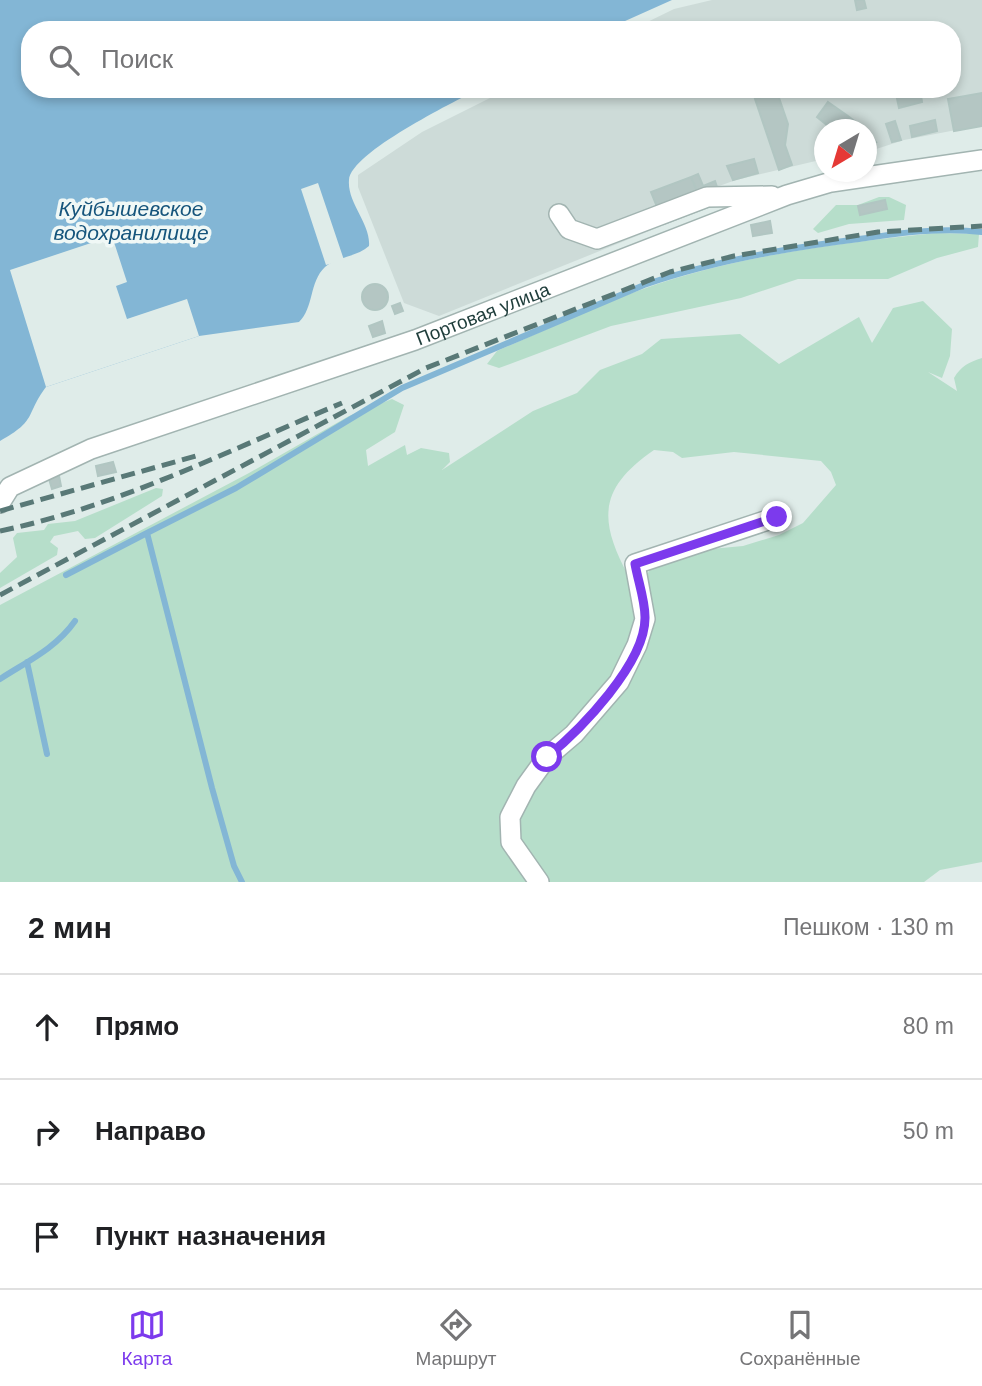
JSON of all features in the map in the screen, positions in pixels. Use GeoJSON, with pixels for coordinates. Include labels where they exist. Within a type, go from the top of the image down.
{"type":"FeatureCollection","features":[{"type":"Feature","properties":{"kind":"street","name":"Портовая улица"},"geometry":{"type":"LineString","coordinates":[[0,503],[10,487],[92,449],[415,340],[787,195],[831,182],[982,160]]}},
{"type":"Feature","properties":{"kind":"street"},"geometry":{"type":"LineString","coordinates":[[559,214],[569,229],[597,239],[707,197],[787,195]]}},
{"type":"Feature","properties":{"kind":"street"},"geometry":{"type":"LineString","coordinates":[[539,882],[511,842],[510,817],[526,786],[547,757],[574,734],[619,682],[637,645],[645,619],[635,564],[777,517]]}},
{"type":"Feature","properties":{"kind":"shaded area"},"geometry":{"type":"Polygon","coordinates":[[[712,0],[982,0],[982,125],[904,140],[877,149],[877,119],[814,119],[814,161],[736,180],[705,191],[711,206],[439,316],[404,303],[358,187],[358,175],[422,132],[490,98],[961,98],[961,21],[649,21],[674,9],[712,0]]]}},
{"type":"Feature","properties":{"kind":"green space"},"geometry":{"type":"Polygon","coordinates":[[[879,197],[889,197],[906,205],[904,220],[849,224],[818,233],[813,229],[836,205],[858,205],[879,197]]]}},
{"type":"Feature","properties":{"kind":"green space"},"geometry":{"type":"Polygon","coordinates":[[[936,233],[979,234],[978,247],[937,258],[888,279],[798,279],[741,298],[611,326],[499,368],[487,364],[497,351],[576,316],[624,296],[700,271],[818,247],[936,233]]]}},
{"type":"Feature","properties":{"kind":"green space"},"geometry":{"type":"Polygon","coordinates":[[[923,301],[952,329],[950,356],[942,378],[928,372],[957,391],[954,378],[957,374],[966,365],[982,358],[982,862],[940,870],[924,882],[0,882],[0,605],[249,473],[349,416],[392,399],[404,405],[395,432],[366,450],[368,466],[405,445],[407,455],[421,448],[449,453],[450,462],[442,470],[533,411],[577,393],[600,370],[642,354],[661,339],[740,334],[779,364],[859,317],[872,343],[893,308],[923,301]],[[654,450],[636,464],[614,491],[609,506],[609,521],[618,555],[628,575],[644,579],[653,565],[689,551],[743,546],[779,535],[803,523],[836,485],[831,472],[821,461],[734,452],[682,458],[673,452],[654,450]]]}},
{"type":"Feature","properties":{"kind":"green space"},"geometry":{"type":"Polygon","coordinates":[[[156,488],[163,489],[162,496],[95,538],[85,539],[78,531],[54,536],[50,542],[58,548],[57,555],[0,588],[0,573],[17,557],[13,538],[17,533],[44,530],[48,524],[75,521],[156,488]]]}},
{"type":"Feature","properties":{"kind":"water","name":"Куйбышевское водохранилище"},"geometry":{"type":"Polygon","coordinates":[[[0,0],[672,0],[625,21],[21,21],[21,98],[462,98],[405,129],[366,156],[354,169],[349,180],[349,189],[369,238],[369,246],[325,267],[316,280],[307,310],[299,322],[199,336],[46,387],[26,422],[0,441],[0,0]]]}},
{"type":"Feature","properties":{"kind":"pier"},"geometry":{"type":"Polygon","coordinates":[[[318,183],[344,260],[326,265],[301,189],[318,183]]]}},
{"type":"Feature","properties":{"kind":"pier"},"geometry":{"type":"Polygon","coordinates":[[[112,236],[127,282],[116,286],[127,319],[187,299],[199,336],[46,387],[10,270],[112,236]]]}},
{"type":"Feature","properties":{"kind":"building"},"geometry":{"type":"Polygon","coordinates":[[[855,0],[864,0],[866,8],[857,10],[855,0]]]}},
{"type":"Feature","properties":{"kind":"building"},"geometry":{"type":"Polygon","coordinates":[[[982,93],[982,126],[954,131],[948,99],[982,93]]]}},
{"type":"Feature","properties":{"kind":"building"},"geometry":{"type":"Polygon","coordinates":[[[779,98],[788,124],[785,145],[792,165],[779,170],[755,99],[779,98]]]}},
{"type":"Feature","properties":{"kind":"building"},"geometry":{"type":"Polygon","coordinates":[[[897,98],[921,98],[922,102],[899,108],[897,98]]]}},
{"type":"Feature","properties":{"kind":"building"},"geometry":{"type":"Polygon","coordinates":[[[828,102],[852,119],[819,119],[817,117],[828,102]]]}},
{"type":"Feature","properties":{"kind":"building"},"geometry":{"type":"Polygon","coordinates":[[[935,120],[937,131],[912,137],[910,126],[935,120]]]}},
{"type":"Feature","properties":{"kind":"building"},"geometry":{"type":"Polygon","coordinates":[[[895,121],[901,140],[892,142],[886,124],[895,121]]]}},
{"type":"Feature","properties":{"kind":"building"},"geometry":{"type":"Polygon","coordinates":[[[754,159],[758,173],[733,180],[727,166],[754,159]]]}},
{"type":"Feature","properties":{"kind":"building"},"geometry":{"type":"Polygon","coordinates":[[[698,174],[704,188],[697,191],[691,177],[698,174]]]}},
{"type":"Feature","properties":{"kind":"building"},"geometry":{"type":"Polygon","coordinates":[[[691,177],[697,191],[711,206],[664,224],[651,192],[691,177]]]}},
{"type":"Feature","properties":{"kind":"building"},"geometry":{"type":"Polygon","coordinates":[[[715,181],[717,187],[705,191],[703,186],[715,181]]]}},
{"type":"Feature","properties":{"kind":"building"},"geometry":{"type":"Polygon","coordinates":[[[885,200],[887,209],[860,215],[858,206],[885,200]]]}},
{"type":"Feature","properties":{"kind":"building"},"geometry":{"type":"Polygon","coordinates":[[[770,221],[772,233],[753,236],[751,225],[770,221]]]}},
{"type":"Feature","properties":{"kind":"building"},"geometry":{"type":"Polygon","coordinates":[[[375,284],[384,288],[388,297],[384,306],[375,310],[366,306],[362,297],[366,288],[375,284]]]}},
{"type":"Feature","properties":{"kind":"building"},"geometry":{"type":"Polygon","coordinates":[[[400,303],[403,311],[395,314],[392,306],[400,303]]]}},
{"type":"Feature","properties":{"kind":"building"},"geometry":{"type":"Polygon","coordinates":[[[382,321],[385,333],[373,337],[369,326],[382,321]]]}},
{"type":"Feature","properties":{"kind":"building"},"geometry":{"type":"Polygon","coordinates":[[[113,462],[116,472],[98,476],[96,466],[113,462]]]}},
{"type":"Feature","properties":{"kind":"building"},"geometry":{"type":"Polygon","coordinates":[[[59,476],[61,486],[52,489],[49,479],[59,476]]]}},
{"type":"Feature","properties":{"kind":"waterway"},"geometry":{"type":"LineString","coordinates":[[242,882],[234,866],[212,788],[147,533],[236,488],[402,388],[644,285],[723,262],[804,247],[920,231],[982,232]]}},
{"type":"Feature","properties":{"kind":"waterway"},"geometry":{"type":"LineString","coordinates":[[66,575],[147,533]]}},
{"type":"Feature","properties":{"kind":"waterway"},"geometry":{"type":"LineString","coordinates":[[0,679],[50,646],[75,621]]}},
{"type":"Feature","properties":{"kind":"waterway"},"geometry":{"type":"LineString","coordinates":[[27,662],[47,754]]}},
{"type":"Feature","properties":{"kind":"railway"},"geometry":{"type":"LineString","coordinates":[[0,595],[426,368],[670,272],[734,256],[878,232],[982,226]]}},
{"type":"Feature","properties":{"kind":"railway"},"geometry":{"type":"LineString","coordinates":[[0,531],[88,507],[131,492],[342,403]]}},
{"type":"Feature","properties":{"kind":"railway"},"geometry":{"type":"LineString","coordinates":[[0,511],[196,456]]}},
{"type":"Feature","properties":{"kind":"route"},"geometry":{"type":"LineString","coordinates":[[547,757],[574,734],[619,682],[637,645],[645,619],[635,564],[777,517]]}}]}
